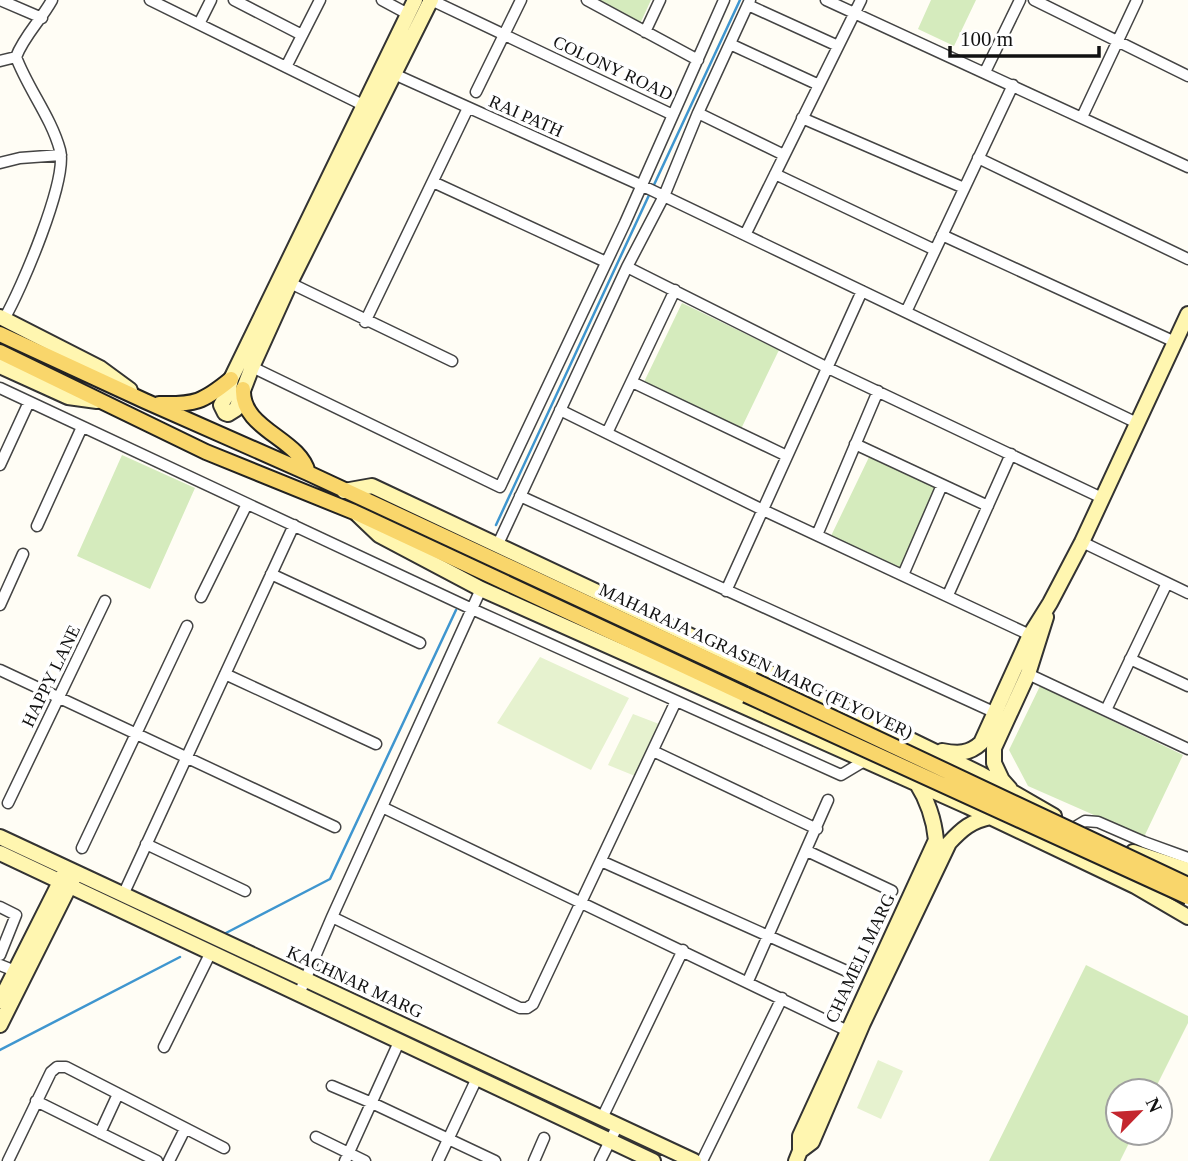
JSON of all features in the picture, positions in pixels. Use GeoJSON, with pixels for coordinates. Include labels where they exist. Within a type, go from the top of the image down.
{"type":"FeatureCollection","features":[{"type":"Feature","properties":{"kind":"main road","name":"MAHARAJA AGRASEN MARG (FLYOVER)"},"geometry":{"type":"LineString","coordinates":[[0,334],[308,473],[1188,883]]}},
{"type":"Feature","properties":{"kind":"main road","name":"MAHARAJA AGRASEN MARG (FLYOVER)"},"geometry":{"type":"LineString","coordinates":[[0,352],[206,452],[354,512],[1188,897]]}},
{"type":"Feature","properties":{"kind":"main road"},"geometry":{"type":"LineString","coordinates":[[148,402],[175,405],[197,402],[237,384],[253,416],[299,454],[308,473]]}},
{"type":"Feature","properties":{"kind":"street"},"geometry":{"type":"LineString","coordinates":[[1,0],[42,18]]}},
{"type":"Feature","properties":{"kind":"street"},"geometry":{"type":"LineString","coordinates":[[52,0],[21,45],[16,57],[55,136],[61,155],[60,171],[36,252],[2,318],[100,368],[148,402]]}},
{"type":"Feature","properties":{"kind":"street"},"geometry":{"type":"LineString","coordinates":[[150,0],[172,5],[199,24],[363,105]]}},
{"type":"Feature","properties":{"kind":"street"},"geometry":{"type":"LineString","coordinates":[[199,24],[212,0]]}},
{"type":"Feature","properties":{"kind":"street"},"geometry":{"type":"LineString","coordinates":[[234,0],[302,35]]}},
{"type":"Feature","properties":{"kind":"street"},"geometry":{"type":"LineString","coordinates":[[286,67],[320,0]]}},
{"type":"Feature","properties":{"kind":"street"},"geometry":{"type":"LineString","coordinates":[[382,0],[408,14]]}},
{"type":"Feature","properties":{"kind":"street"},"geometry":{"type":"LineString","coordinates":[[237,384],[363,105],[415,0]]}},
{"type":"Feature","properties":{"kind":"street"},"geometry":{"type":"LineString","coordinates":[[237,384],[252,367],[289,283],[431,0]]}},
{"type":"Feature","properties":{"kind":"street","name":"COLONY ROAD"},"geometry":{"type":"LineString","coordinates":[[431,0],[673,115],[724,0]]}},
{"type":"Feature","properties":{"kind":"street"},"geometry":{"type":"LineString","coordinates":[[476,92],[521,0]]}},
{"type":"Feature","properties":{"kind":"street"},"geometry":{"type":"LineString","coordinates":[[587,0],[698,60]]}},
{"type":"Feature","properties":{"kind":"street"},"geometry":{"type":"LineString","coordinates":[[645,32],[660,0]]}},
{"type":"Feature","properties":{"kind":"street"},"geometry":{"type":"LineString","coordinates":[[826,0],[1188,167]]}},
{"type":"Feature","properties":{"kind":"street"},"geometry":{"type":"LineString","coordinates":[[745,235],[861,0]]}},
{"type":"Feature","properties":{"kind":"street"},"geometry":{"type":"LineString","coordinates":[[985,72],[1020,0]]}},
{"type":"Feature","properties":{"kind":"street"},"geometry":{"type":"LineString","coordinates":[[1034,0],[1188,76]]}},
{"type":"Feature","properties":{"kind":"street"},"geometry":{"type":"LineString","coordinates":[[1082,117],[1137,0]]}},
{"type":"Feature","properties":{"kind":"street"},"geometry":{"type":"LineString","coordinates":[[498,544],[627,267],[664,196],[698,113],[749,2],[838,46]]}},
{"type":"Feature","properties":{"kind":"street"},"geometry":{"type":"LineString","coordinates":[[730,44],[819,85]]}},
{"type":"Feature","properties":{"kind":"street"},"geometry":{"type":"LineString","coordinates":[[0,61],[16,57]]}},
{"type":"Feature","properties":{"kind":"street","name":"RAI PATH"},"geometry":{"type":"LineString","coordinates":[[394,74],[664,196],[1137,423]]}},
{"type":"Feature","properties":{"kind":"street"},"geometry":{"type":"LineString","coordinates":[[906,312],[1013,85]]}},
{"type":"Feature","properties":{"kind":"street"},"geometry":{"type":"LineString","coordinates":[[365,322],[468,108]]}},
{"type":"Feature","properties":{"kind":"street"},"geometry":{"type":"LineString","coordinates":[[698,113],[784,155]]}},
{"type":"Feature","properties":{"kind":"street"},"geometry":{"type":"LineString","coordinates":[[252,367],[500,487],[606,262],[646,188],[673,115]]}},
{"type":"Feature","properties":{"kind":"street"},"geometry":{"type":"LineString","coordinates":[[802,118],[964,188]]}},
{"type":"Feature","properties":{"kind":"street"},"geometry":{"type":"LineString","coordinates":[[0,163],[20,158],[61,155]]}},
{"type":"Feature","properties":{"kind":"street"},"geometry":{"type":"LineString","coordinates":[[978,158],[1188,259]]}},
{"type":"Feature","properties":{"kind":"street"},"geometry":{"type":"LineString","coordinates":[[775,174],[935,250]]}},
{"type":"Feature","properties":{"kind":"street"},"geometry":{"type":"LineString","coordinates":[[433,182],[606,262]]}},
{"type":"Feature","properties":{"kind":"street"},"geometry":{"type":"LineString","coordinates":[[942,235],[1175,342]]}},
{"type":"Feature","properties":{"kind":"street"},"geometry":{"type":"LineString","coordinates":[[627,267],[828,368],[1102,498]]}},
{"type":"Feature","properties":{"kind":"street"},"geometry":{"type":"LineString","coordinates":[[289,283],[452,362]]}},
{"type":"Feature","properties":{"kind":"street"},"geometry":{"type":"LineString","coordinates":[[607,433],[675,290]]}},
{"type":"Feature","properties":{"kind":"street"},"geometry":{"type":"LineString","coordinates":[[726,591],[862,291]]}},
{"type":"Feature","properties":{"kind":"street"},"geometry":{"type":"LineString","coordinates":[[1013,792],[1002,780],[995,763],[993,748],[1001,716],[1030,635],[1082,542],[1188,314]]}},
{"type":"Feature","properties":{"kind":"street"},"geometry":{"type":"LineString","coordinates":[[0,366],[68,397],[102,401]]}},
{"type":"Feature","properties":{"kind":"street"},"geometry":{"type":"LineString","coordinates":[[632,382],[787,456]]}},
{"type":"Feature","properties":{"kind":"street"},"geometry":{"type":"LineString","coordinates":[[0,388],[472,608],[841,775],[866,760],[882,726]]}},
{"type":"Feature","properties":{"kind":"street"},"geometry":{"type":"LineString","coordinates":[[817,534],[877,391]]}},
{"type":"Feature","properties":{"kind":"street"},"geometry":{"type":"LineString","coordinates":[[0,465],[3,451],[29,402]]}},
{"type":"Feature","properties":{"kind":"street"},"geometry":{"type":"LineString","coordinates":[[560,410],[763,510],[1030,635]]}},
{"type":"Feature","properties":{"kind":"street"},"geometry":{"type":"LineString","coordinates":[[37,526],[82,427]]}},
{"type":"Feature","properties":{"kind":"street"},"geometry":{"type":"LineString","coordinates":[[855,444],[988,506]]}},
{"type":"Feature","properties":{"kind":"street"},"geometry":{"type":"LineString","coordinates":[[948,595],[1011,454]]}},
{"type":"Feature","properties":{"kind":"street"},"geometry":{"type":"LineString","coordinates":[[903,575],[942,485]]}},
{"type":"Feature","properties":{"kind":"street"},"geometry":{"type":"LineString","coordinates":[[344,491],[372,486],[882,726],[1013,792],[1074,827],[1148,859],[1188,870]]}},
{"type":"Feature","properties":{"kind":"street"},"geometry":{"type":"LineString","coordinates":[[520,496],[1001,716]]}},
{"type":"Feature","properties":{"kind":"street"},"geometry":{"type":"LineString","coordinates":[[201,597],[247,504]]}},
{"type":"Feature","properties":{"kind":"street"},"geometry":{"type":"LineString","coordinates":[[354,512],[379,535],[481,589],[916,782],[1135,886],[1188,908]]}},
{"type":"Feature","properties":{"kind":"street"},"geometry":{"type":"LineString","coordinates":[[123,895],[293,525]]}},
{"type":"Feature","properties":{"kind":"street"},"geometry":{"type":"LineString","coordinates":[[1082,542],[1188,593]]}},
{"type":"Feature","properties":{"kind":"street"},"geometry":{"type":"LineString","coordinates":[[0,605],[23,554]]}},
{"type":"Feature","properties":{"kind":"street"},"geometry":{"type":"LineString","coordinates":[[271,574],[420,643]]}},
{"type":"Feature","properties":{"kind":"street"},"geometry":{"type":"LineString","coordinates":[[1106,710],[1167,583]]}},
{"type":"Feature","properties":{"kind":"street"},"geometry":{"type":"LineString","coordinates":[[299,994],[481,589]]}},
{"type":"Feature","properties":{"kind":"street","name":"HAPPY LANE"},"geometry":{"type":"LineString","coordinates":[[8,803],[105,601]]}},
{"type":"Feature","properties":{"kind":"street"},"geometry":{"type":"LineString","coordinates":[[927,749],[958,754],[973,750],[981,743],[1027,674],[1050,603]]}},
{"type":"Feature","properties":{"kind":"street"},"geometry":{"type":"LineString","coordinates":[[82,848],[187,626]]}},
{"type":"Feature","properties":{"kind":"street"},"geometry":{"type":"LineString","coordinates":[[1130,659],[1188,686]]}},
{"type":"Feature","properties":{"kind":"street"},"geometry":{"type":"LineString","coordinates":[[0,670],[335,827]]}},
{"type":"Feature","properties":{"kind":"street"},"geometry":{"type":"LineString","coordinates":[[225,674],[376,744]]}},
{"type":"Feature","properties":{"kind":"street"},"geometry":{"type":"LineString","coordinates":[[1027,674],[1188,749]]}},
{"type":"Feature","properties":{"kind":"street"},"geometry":{"type":"LineString","coordinates":[[332,918],[520,1008],[527,1008],[533,1004],[676,701]]}},
{"type":"Feature","properties":{"kind":"street"},"geometry":{"type":"LineString","coordinates":[[653,751],[817,829]]}},
{"type":"Feature","properties":{"kind":"street","name":"CHAMELI MARG"},"geometry":{"type":"LineString","coordinates":[[798,1156],[812,1142],[853,1034],[936,840],[927,799],[916,782]]}},
{"type":"Feature","properties":{"kind":"street"},"geometry":{"type":"LineString","coordinates":[[748,981],[828,800]]}},
{"type":"Feature","properties":{"kind":"street"},"geometry":{"type":"LineString","coordinates":[[382,807],[748,981],[853,1034]]}},
{"type":"Feature","properties":{"kind":"street","name":"CHAMELI MARG"},"geometry":{"type":"LineString","coordinates":[[853,1034],[949,843],[964,827],[991,817]]}},
{"type":"Feature","properties":{"kind":"street"},"geometry":{"type":"LineString","coordinates":[[1074,827],[1084,821],[1098,822],[1188,858]]}},
{"type":"Feature","properties":{"kind":"street","name":"KACHNAR MARG"},"geometry":{"type":"LineString","coordinates":[[0,837],[68,877],[211,952],[653,1161]]}},
{"type":"Feature","properties":{"kind":"street"},"geometry":{"type":"LineString","coordinates":[[146,844],[245,891]]}},
{"type":"Feature","properties":{"kind":"street"},"geometry":{"type":"LineString","coordinates":[[807,851],[892,891]]}},
{"type":"Feature","properties":{"kind":"street","name":"KACHNAR MARG"},"geometry":{"type":"LineString","coordinates":[[0,853],[123,895],[694,1161]]}},
{"type":"Feature","properties":{"kind":"street"},"geometry":{"type":"LineString","coordinates":[[601,861],[851,973]]}},
{"type":"Feature","properties":{"kind":"street"},"geometry":{"type":"LineString","coordinates":[[1165,863],[1174,874],[1188,883]]}},
{"type":"Feature","properties":{"kind":"street"},"geometry":{"type":"LineString","coordinates":[[0,1001],[68,877]]}},
{"type":"Feature","properties":{"kind":"street"},"geometry":{"type":"LineString","coordinates":[[0,1025],[68,877]]}},
{"type":"Feature","properties":{"kind":"street"},"geometry":{"type":"LineString","coordinates":[[1135,886],[1188,918]]}},
{"type":"Feature","properties":{"kind":"street"},"geometry":{"type":"LineString","coordinates":[[0,907],[16,915],[0,956]]}},
{"type":"Feature","properties":{"kind":"street"},"geometry":{"type":"LineString","coordinates":[[602,1118],[682,950]]}},
{"type":"Feature","properties":{"kind":"street"},"geometry":{"type":"LineString","coordinates":[[164,1047],[211,952]]}},
{"type":"Feature","properties":{"kind":"street"},"geometry":{"type":"LineString","coordinates":[[0,965],[15,971]]}},
{"type":"Feature","properties":{"kind":"street"},"geometry":{"type":"LineString","coordinates":[[702,1161],[782,998]]}},
{"type":"Feature","properties":{"kind":"street"},"geometry":{"type":"LineString","coordinates":[[347,1157],[399,1042]]}},
{"type":"Feature","properties":{"kind":"street"},"geometry":{"type":"LineString","coordinates":[[8,1161],[51,1072],[57,1067],[66,1067],[225,1148]]}},
{"type":"Feature","properties":{"kind":"street"},"geometry":{"type":"LineString","coordinates":[[438,1161],[477,1078]]}},
{"type":"Feature","properties":{"kind":"street"},"geometry":{"type":"LineString","coordinates":[[332,1086],[495,1161]]}},
{"type":"Feature","properties":{"kind":"street"},"geometry":{"type":"LineString","coordinates":[[100,1133],[118,1094]]}},
{"type":"Feature","properties":{"kind":"street"},"geometry":{"type":"LineString","coordinates":[[36,1101],[157,1161]]}},
{"type":"Feature","properties":{"kind":"street"},"geometry":{"type":"LineString","coordinates":[[600,1161],[618,1125]]}},
{"type":"Feature","properties":{"kind":"street"},"geometry":{"type":"LineString","coordinates":[[169,1161],[185,1129]]}},
{"type":"Feature","properties":{"kind":"street"},"geometry":{"type":"LineString","coordinates":[[316,1137],[347,1157],[365,1161]]}},
{"type":"Feature","properties":{"kind":"street"},"geometry":{"type":"LineString","coordinates":[[534,1161],[544,1138]]}},
{"type":"Feature","properties":{"kind":"green space"},"geometry":{"type":"Polygon","coordinates":[[[586,0],[651,0],[639,26],[586,0]]]}},
{"type":"Feature","properties":{"kind":"green space"},"geometry":{"type":"Polygon","coordinates":[[[931,0],[976,0],[954,46],[918,29],[931,0]]]}},
{"type":"Feature","properties":{"kind":"green space"},"geometry":{"type":"Polygon","coordinates":[[[682,303],[779,350],[741,429],[644,382],[682,303]]]}},
{"type":"Feature","properties":{"kind":"green space"},"geometry":{"type":"Polygon","coordinates":[[[122,455],[195,488],[150,589],[77,556],[122,455]]]}},
{"type":"Feature","properties":{"kind":"green space"},"geometry":{"type":"Polygon","coordinates":[[[870,455],[941,489],[902,570],[831,536],[870,455]]]}},
{"type":"Feature","properties":{"kind":"green space"},"geometry":{"type":"Polygon","coordinates":[[[540,657],[629,698],[591,770],[497,723],[540,657]]]}},
{"type":"Feature","properties":{"kind":"green space"},"geometry":{"type":"Polygon","coordinates":[[[1040,686],[1183,755],[1144,837],[1028,786],[1009,750],[1040,686]]]}},
{"type":"Feature","properties":{"kind":"green space"},"geometry":{"type":"Polygon","coordinates":[[[633,714],[659,724],[635,776],[608,765],[633,714]]]}},
{"type":"Feature","properties":{"kind":"green space"},"geometry":{"type":"Polygon","coordinates":[[[1086,965],[1188,1016],[1188,1023],[1161,1077],[1104,1077],[1104,1147],[1127,1147],[1120,1161],[989,1161],[1086,965]]]}},
{"type":"Feature","properties":{"kind":"green space"},"geometry":{"type":"Polygon","coordinates":[[[878,1060],[903,1071],[881,1119],[857,1108],[878,1060]]]}},
{"type":"Feature","properties":{"kind":"waterway"},"geometry":{"type":"LineString","coordinates":[[653,187],[740,0]]}},
{"type":"Feature","properties":{"kind":"waterway"},"geometry":{"type":"LineString","coordinates":[[496,525],[650,193]]}},
{"type":"Feature","properties":{"kind":"waterway"},"geometry":{"type":"LineString","coordinates":[[224,934],[330,879],[456,610]]}},
{"type":"Feature","properties":{"kind":"waterway"},"geometry":{"type":"LineString","coordinates":[[0,1050],[180,957]]}}]}
